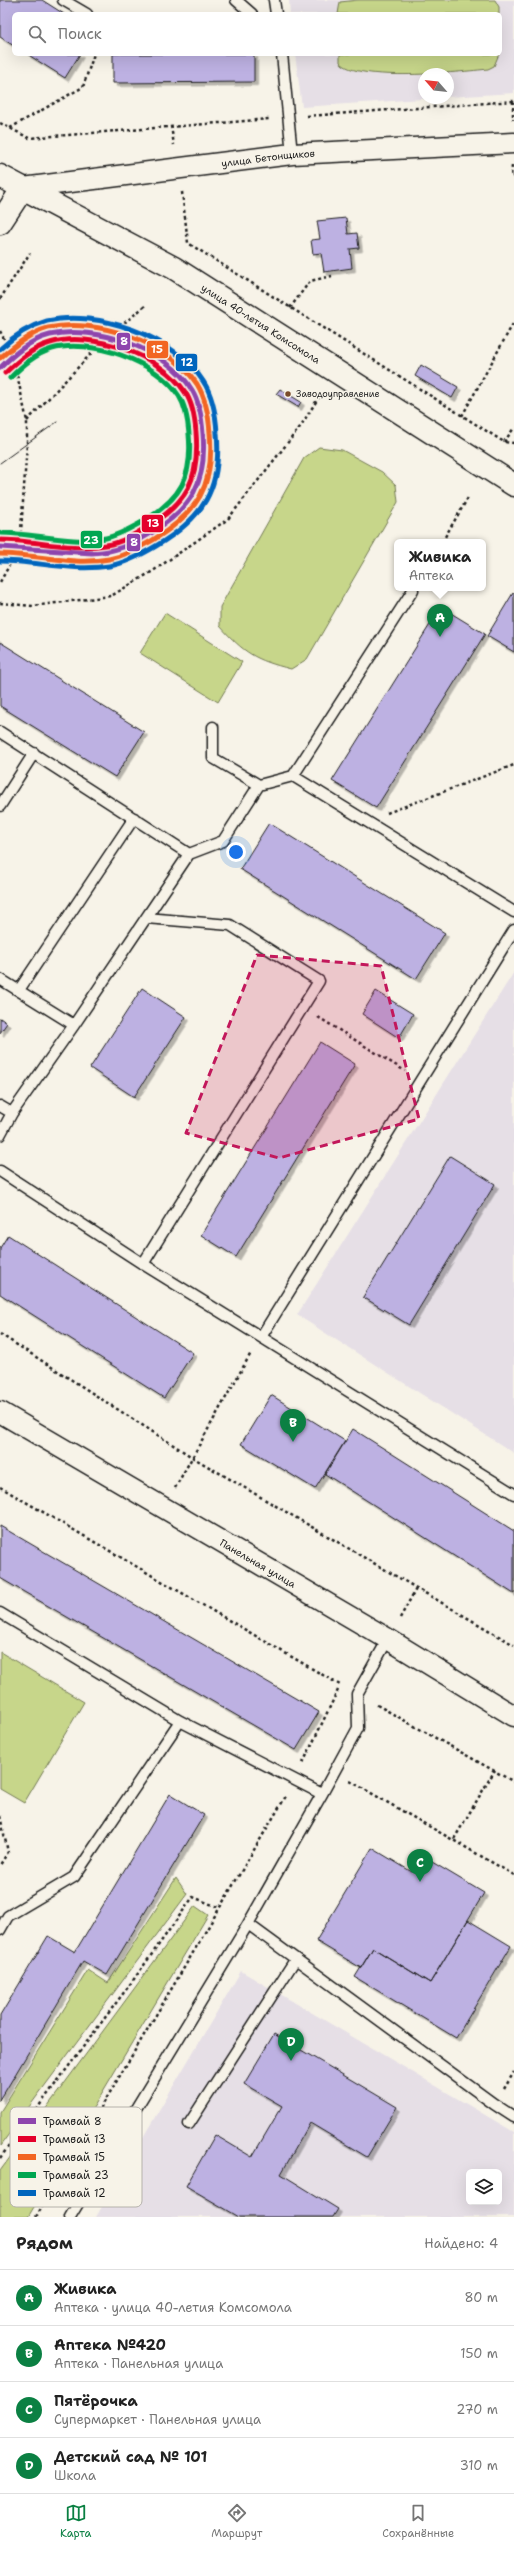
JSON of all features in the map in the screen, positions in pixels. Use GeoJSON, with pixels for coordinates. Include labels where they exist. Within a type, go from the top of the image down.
{"type":"FeatureCollection","features":[{"type":"Feature","properties":{"kind":"main road","name":"улица 40-летия Комсомола"},"geometry":{"type":"LineString","coordinates":[[0,176],[174,268],[514,485]]}},
{"type":"Feature","properties":{"kind":"main road"},"geometry":{"type":"LineString","coordinates":[[0,223],[23,188]]}},
{"type":"Feature","properties":{"kind":"street","name":"улица Бетонщиков"},"geometry":{"type":"LineString","coordinates":[[23,188],[179,167],[292,154],[514,143]]}},
{"type":"Feature","properties":{"kind":"street","name":"Панельная улица"},"geometry":{"type":"LineString","coordinates":[[0,1412],[388,1639],[514,1716]]}},
{"type":"Feature","properties":{"kind":"lane"},"geometry":{"type":"LineString","coordinates":[[63,0],[84,12]]}},
{"type":"Feature","properties":{"kind":"lane"},"geometry":{"type":"LineString","coordinates":[[236,0],[250,12]]}},
{"type":"Feature","properties":{"kind":"lane"},"geometry":{"type":"LineString","coordinates":[[274,0],[276,12]]}},
{"type":"Feature","properties":{"kind":"lane"},"geometry":{"type":"LineString","coordinates":[[282,56],[292,154]]}},
{"type":"Feature","properties":{"kind":"lane"},"geometry":{"type":"LineString","coordinates":[[0,1135],[12,1113],[74,1025],[189,854],[223,841],[259,785],[293,776],[412,591]]}},
{"type":"Feature","properties":{"kind":"lane"},"geometry":{"type":"LineString","coordinates":[[213,727],[213,758],[259,785]]}},
{"type":"Feature","properties":{"kind":"lane"},"geometry":{"type":"LineString","coordinates":[[0,732],[189,854]]}},
{"type":"Feature","properties":{"kind":"lane"},"geometry":{"type":"LineString","coordinates":[[0,806],[34,753]]}},
{"type":"Feature","properties":{"kind":"lane"},"geometry":{"type":"LineString","coordinates":[[293,776],[514,912]]}},
{"type":"Feature","properties":{"kind":"lane"},"geometry":{"type":"LineString","coordinates":[[19,990],[134,818]]}},
{"type":"Feature","properties":{"kind":"lane"},"geometry":{"type":"LineString","coordinates":[[143,1264],[318,981],[230,925],[146,918]]}},
{"type":"Feature","properties":{"kind":"lane"},"geometry":{"type":"LineString","coordinates":[[261,1337],[514,930]]}},
{"type":"Feature","properties":{"kind":"lane"},"geometry":{"type":"LineString","coordinates":[[0,979],[74,1025]]}},
{"type":"Feature","properties":{"kind":"lane"},"geometry":{"type":"LineString","coordinates":[[0,1106],[12,1113]]}},
{"type":"Feature","properties":{"kind":"lane"},"geometry":{"type":"LineString","coordinates":[[0,1171],[143,1264],[514,1494]]}},
{"type":"Feature","properties":{"kind":"lane"},"geometry":{"type":"LineString","coordinates":[[0,1613],[180,1721],[322,1794]]}},
{"type":"Feature","properties":{"kind":"lane"},"geometry":{"type":"LineString","coordinates":[[137,2107],[248,1924],[358,1728],[357,1694],[388,1639]]}},
{"type":"Feature","properties":{"kind":"lane"},"geometry":{"type":"LineString","coordinates":[[0,1930],[8,1916],[74,1877],[180,1721]]}},
{"type":"Feature","properties":{"kind":"lane"},"geometry":{"type":"LineString","coordinates":[[248,1924],[295,1960],[514,2117]]}},
{"type":"Feature","properties":{"kind":"lane"},"geometry":{"type":"LineString","coordinates":[[189,2124],[295,1960]]}},
{"type":"Feature","properties":{"kind":"lane"},"geometry":{"type":"LineString","coordinates":[[70,2217],[76,2207]]}},
{"type":"Feature","properties":{"kind":"path"},"geometry":{"type":"LineString","coordinates":[[10,128],[83,87],[93,56]]}},
{"type":"Feature","properties":{"kind":"path"},"geometry":{"type":"LineString","coordinates":[[0,123],[29,138]]}},
{"type":"Feature","properties":{"kind":"path"},"geometry":{"type":"LineString","coordinates":[[171,126],[179,167],[188,243],[504,442],[514,443]]}},
{"type":"Feature","properties":{"kind":"path"},"geometry":{"type":"LineString","coordinates":[[0,299],[30,252]]}},
{"type":"Feature","properties":{"kind":"path"},"geometry":{"type":"LineString","coordinates":[[290,308],[310,281],[332,276]]}},
{"type":"Feature","properties":{"kind":"path"},"geometry":{"type":"LineString","coordinates":[[27,421],[106,338],[145,306]]}},
{"type":"Feature","properties":{"kind":"path"},"geometry":{"type":"LineString","coordinates":[[462,416],[514,322]]}},
{"type":"Feature","properties":{"kind":"path"},"geometry":{"type":"LineString","coordinates":[[0,331],[13,356],[27,421],[20,546],[0,582]]}},
{"type":"Feature","properties":{"kind":"path"},"geometry":{"type":"LineString","coordinates":[[0,603],[33,606],[111,596],[154,571],[228,519],[300,428],[319,397]]}},
{"type":"Feature","properties":{"kind":"path"},"geometry":{"type":"LineString","coordinates":[[504,442],[514,428]]}},
{"type":"Feature","properties":{"kind":"path"},"geometry":{"type":"LineString","coordinates":[[444,539],[469,496]]}},
{"type":"Feature","properties":{"kind":"path"},"geometry":{"type":"LineString","coordinates":[[366,821],[514,765]]}},
{"type":"Feature","properties":{"kind":"path"},"geometry":{"type":"LineString","coordinates":[[302,1008],[420,1080]]}},
{"type":"Feature","properties":{"kind":"path"},"geometry":{"type":"LineString","coordinates":[[0,1334],[192,1457],[514,1645]]}},
{"type":"Feature","properties":{"kind":"path"},"geometry":{"type":"LineString","coordinates":[[164,1508],[261,1337]]}},
{"type":"Feature","properties":{"kind":"path"},"geometry":{"type":"LineString","coordinates":[[0,1487],[340,1685],[495,1770],[514,1782]]}},
{"type":"Feature","properties":{"kind":"path"},"geometry":{"type":"LineString","coordinates":[[388,1639],[417,1588]]}},
{"type":"Feature","properties":{"kind":"path"},"geometry":{"type":"LineString","coordinates":[[102,2107],[295,1781],[340,1685]]}},
{"type":"Feature","properties":{"kind":"path"},"geometry":{"type":"LineString","coordinates":[[454,1839],[495,1770]]}},
{"type":"Feature","properties":{"kind":"path"},"geometry":{"type":"LineString","coordinates":[[333,1772],[454,1839],[514,1875]]}},
{"type":"Feature","properties":{"kind":"path"},"geometry":{"type":"LineString","coordinates":[[0,1816],[8,1852],[0,1865]]}},
{"type":"Feature","properties":{"kind":"path"},"geometry":{"type":"LineString","coordinates":[[38,2107],[134,1979],[192,1897],[220,1908]]}},
{"type":"Feature","properties":{"kind":"path"},"geometry":{"type":"LineString","coordinates":[[0,2158],[10,2145]]}},
{"type":"Feature","properties":{"kind":"path"},"geometry":{"type":"LineString","coordinates":[[36,2217],[42,2207]]}},
{"type":"Feature","properties":{"kind":"highlighted area"},"geometry":{"type":"Polygon","coordinates":[[[257,955],[381,966],[419,1119],[279,1158],[186,1133],[257,955]]]}},
{"type":"Feature","properties":{"kind":"shaded area"},"geometry":{"type":"Polygon","coordinates":[[[289,0],[514,0],[514,93],[454,97],[454,68],[418,68],[418,99],[302,107],[295,56],[502,56],[502,12],[290,12],[289,0]]]}},
{"type":"Feature","properties":{"kind":"shaded area"},"geometry":{"type":"Polygon","coordinates":[[[514,972],[514,1453],[297,1315],[514,972]]]}},
{"type":"Feature","properties":{"kind":"shaded area"},"geometry":{"type":"Polygon","coordinates":[[[241,1971],[514,2132],[514,2217],[96,2217],[102,2207],[142,2207],[142,2139],[241,1971]]]}},
{"type":"Feature","properties":{"kind":"green space"},"geometry":{"type":"Polygon","coordinates":[[[358,0],[495,0],[499,7],[499,12],[338,12],[340,2],[358,0]]]}},
{"type":"Feature","properties":{"kind":"green space"},"geometry":{"type":"Polygon","coordinates":[[[340,56],[498,56],[494,66],[488,69],[454,72],[454,68],[418,68],[418,74],[387,74],[366,72],[350,68],[340,62],[340,56]]]}},
{"type":"Feature","properties":{"kind":"green space"},"geometry":{"type":"Polygon","coordinates":[[[319,447],[342,450],[382,472],[396,485],[398,502],[307,659],[291,669],[259,659],[236,643],[220,626],[220,607],[304,458],[319,447]]]}},
{"type":"Feature","properties":{"kind":"green space"},"geometry":{"type":"Polygon","coordinates":[[[165,613],[242,662],[218,702],[140,653],[165,613]]]}},
{"type":"Feature","properties":{"kind":"green space"},"geometry":{"type":"Polygon","coordinates":[[[0,1652],[84,1702],[24,1803],[0,1789],[0,1652]]]}},
{"type":"Feature","properties":{"kind":"green space"},"geometry":{"type":"Polygon","coordinates":[[[176,1878],[187,1894],[29,2107],[10,2107],[10,2133],[0,2146],[0,2112],[88,1970],[108,1983],[176,1878]]]}},
{"type":"Feature","properties":{"kind":"green space"},"geometry":{"type":"Polygon","coordinates":[[[195,1906],[208,1915],[94,2107],[47,2107],[195,1906]]]}},
{"type":"Feature","properties":{"kind":"green space"},"geometry":{"type":"Polygon","coordinates":[[[10,2157],[10,2207],[34,2207],[28,2217],[0,2217],[0,2171],[10,2157]]]}},
{"type":"Feature","properties":{"kind":"building"},"geometry":{"type":"Polygon","coordinates":[[[0,0],[42,0],[61,12],[12,12],[12,45],[0,37],[0,0]]]}},
{"type":"Feature","properties":{"kind":"building"},"geometry":{"type":"Polygon","coordinates":[[[30,56],[79,56],[65,78],[30,56]]]}},
{"type":"Feature","properties":{"kind":"building"},"geometry":{"type":"Polygon","coordinates":[[[113,56],[254,56],[254,82],[113,83],[113,56]]]}},
{"type":"Feature","properties":{"kind":"building"},"geometry":{"type":"Polygon","coordinates":[[[346,218],[348,234],[357,233],[359,248],[350,249],[352,268],[324,272],[321,253],[313,254],[311,240],[320,239],[317,221],[346,218]]]}},
{"type":"Feature","properties":{"kind":"building"},"geometry":{"type":"Polygon","coordinates":[[[421,365],[458,387],[452,398],[415,376],[421,365]]]}},
{"type":"Feature","properties":{"kind":"building"},"geometry":{"type":"Polygon","coordinates":[[[280,389],[301,402],[298,407],[276,394],[280,389]]]}},
{"type":"Feature","properties":{"kind":"building"},"geometry":{"type":"Polygon","coordinates":[[[513,593],[514,594],[514,652],[487,636],[513,593]]]}},
{"type":"Feature","properties":{"kind":"building"},"geometry":{"type":"Polygon","coordinates":[[[441,607],[485,634],[376,808],[332,781],[441,607]]]}},
{"type":"Feature","properties":{"kind":"building"},"geometry":{"type":"Polygon","coordinates":[[[0,642],[144,732],[115,777],[0,706],[0,642]]]}},
{"type":"Feature","properties":{"kind":"building"},"geometry":{"type":"Polygon","coordinates":[[[269,823],[445,933],[416,979],[240,869],[269,823]]]}},
{"type":"Feature","properties":{"kind":"building"},"geometry":{"type":"Polygon","coordinates":[[[142,988],[186,1017],[134,1097],[90,1068],[142,988]]]}},
{"type":"Feature","properties":{"kind":"building"},"geometry":{"type":"Polygon","coordinates":[[[376,991],[413,1014],[399,1038],[362,1014],[376,991]]]}},
{"type":"Feature","properties":{"kind":"building"},"geometry":{"type":"Polygon","coordinates":[[[0,1018],[7,1023],[0,1033],[0,1018]]]}},
{"type":"Feature","properties":{"kind":"building"},"geometry":{"type":"Polygon","coordinates":[[[320,1042],[355,1064],[236,1257],[201,1235],[320,1042]]]}},
{"type":"Feature","properties":{"kind":"building"},"geometry":{"type":"Polygon","coordinates":[[[450,1156],[495,1184],[409,1325],[363,1297],[450,1156]]]}},
{"type":"Feature","properties":{"kind":"building"},"geometry":{"type":"Polygon","coordinates":[[[8,1235],[193,1353],[164,1398],[0,1294],[0,1248],[8,1235]]]}},
{"type":"Feature","properties":{"kind":"building"},"geometry":{"type":"Polygon","coordinates":[[[271,1395],[345,1441],[315,1489],[241,1444],[271,1395]]]}},
{"type":"Feature","properties":{"kind":"building"},"geometry":{"type":"Polygon","coordinates":[[[353,1429],[514,1531],[514,1594],[325,1474],[353,1429]]]}},
{"type":"Feature","properties":{"kind":"building"},"geometry":{"type":"Polygon","coordinates":[[[0,1526],[319,1712],[296,1750],[0,1578],[0,1526]]]}},
{"type":"Feature","properties":{"kind":"building"},"geometry":{"type":"Polygon","coordinates":[[[170,1794],[204,1815],[107,1975],[83,1961],[0,2100],[0,2016],[48,1936],[75,1952],[170,1794]]]}},
{"type":"Feature","properties":{"kind":"building"},"geometry":{"type":"Polygon","coordinates":[[[372,1848],[412,1872],[422,1856],[484,1893],[430,1983],[373,1948],[361,1968],[316,1941],[372,1848]]]}},
{"type":"Feature","properties":{"kind":"building"},"geometry":{"type":"Polygon","coordinates":[[[468,1920],[511,1946],[456,2038],[355,1977],[373,1948],[430,1983],[468,1920]]]}},
{"type":"Feature","properties":{"kind":"building"},"geometry":{"type":"Polygon","coordinates":[[[274,2034],[397,2107],[367,2157],[310,2123],[281,2174],[338,2209],[333,2217],[239,2217],[186,2186],[215,2135],[252,2157],[282,2106],[244,2084],[274,2034]]]}},
{"type":"Feature","properties":{"kind":"tram line","name":"12"},"geometry":{"type":"LineString","coordinates":[[0,349],[10,340],[34,326],[47,321],[67,318],[88,319],[111,323],[154,339],[173,351],[190,365],[203,381],[212,399],[215,413],[218,453],[212,486],[206,500],[197,513],[186,524],[156,546],[127,561],[115,565],[95,568],[0,561]]}},
{"type":"Feature","properties":{"kind":"tram line","name":"15"},"geometry":{"type":"LineString","coordinates":[[0,358],[35,333],[48,328],[88,326],[130,336],[169,356],[185,369],[197,384],[203,396],[208,414],[211,452],[206,483],[192,508],[168,530],[153,540],[121,556],[95,561],[82,561],[0,554]]}},
{"type":"Feature","properties":{"kind":"tram line","name":"8"},"geometry":{"type":"LineString","coordinates":[[0,368],[29,344],[50,335],[88,333],[129,343],[166,363],[181,375],[192,390],[200,411],[203,428],[204,451],[199,480],[187,503],[165,524],[137,541],[116,549],[92,553],[0,547]]}},
{"type":"Feature","properties":{"kind":"tram line","name":"13"},"geometry":{"type":"LineString","coordinates":[[0,540],[93,547],[106,545],[127,538],[161,518],[181,499],[193,476],[197,449],[196,427],[193,412],[190,401],[185,392],[174,379],[160,367],[143,357],[124,349],[104,343],[85,340],[67,340],[50,343],[37,348],[5,373]]}},
{"type":"Feature","properties":{"kind":"tram line","name":"23"},"geometry":{"type":"LineString","coordinates":[[0,533],[80,540],[106,538],[121,533],[144,521],[167,504],[176,495],[186,474],[190,449],[189,429],[186,414],[179,396],[169,383],[155,372],[122,355],[85,347],[67,346],[52,349],[34,357],[10,378]]}},
{"type":"Feature","properties":{"kind":"tram line"},"geometry":{"type":"LineString","coordinates":[[0,463],[57,422]]}},
{"type":"Feature","properties":{"kind":"place","name":"Заводоуправление"},"geometry":{"type":"Point","coordinates":[288,394]}},
{"type":"Feature","properties":{"kind":"place","name":"Живика"},"geometry":{"type":"Point","coordinates":[440,637]}},
{"type":"Feature","properties":{"kind":"place","name":"Аптека №420"},"geometry":{"type":"Point","coordinates":[293,1442]}},
{"type":"Feature","properties":{"kind":"place","name":"Пятёрочка"},"geometry":{"type":"Point","coordinates":[420,1882]}},
{"type":"Feature","properties":{"kind":"place","name":"Детский сад № 101"},"geometry":{"type":"Point","coordinates":[291,2061]}}]}
